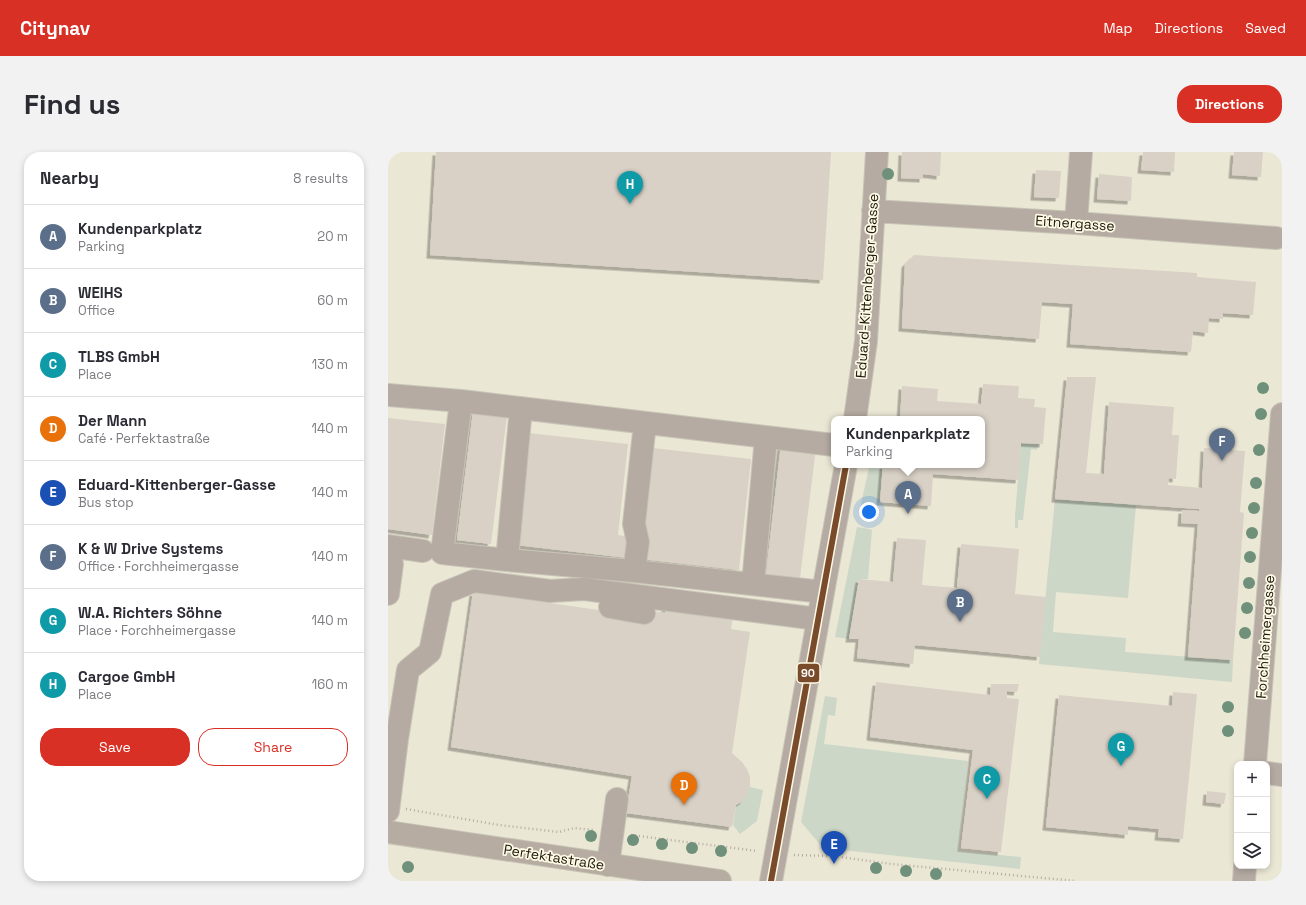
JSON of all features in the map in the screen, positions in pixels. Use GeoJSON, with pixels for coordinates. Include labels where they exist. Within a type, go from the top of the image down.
{"type":"FeatureCollection","features":[{"type":"Feature","properties":{"kind":"main road","name":"Perfektastraße"},"geometry":{"type":"LineString","coordinates":[[388,832],[720,881]]}},
{"type":"Feature","properties":{"kind":"street","name":"Eduard-Kittenberger-Gasse"},"geometry":{"type":"LineString","coordinates":[[855,416],[866,341],[877,152]]}},
{"type":"Feature","properties":{"kind":"street"},"geometry":{"type":"LineString","coordinates":[[1076,223],[1081,152]]}},
{"type":"Feature","properties":{"kind":"street","name":"Eitnergasse"},"geometry":{"type":"LineString","coordinates":[[873,211],[1076,223],[1280,238]]}},
{"type":"Feature","properties":{"kind":"street"},"geometry":{"type":"LineString","coordinates":[[388,395],[461,401],[831,445]]}},
{"type":"Feature","properties":{"kind":"street"},"geometry":{"type":"LineString","coordinates":[[461,401],[442,553],[634,571],[823,592]]}},
{"type":"Feature","properties":{"kind":"street"},"geometry":{"type":"LineString","coordinates":[[507,560],[521,408]]}},
{"type":"Feature","properties":{"kind":"street","name":"Forchheimergasse"},"geometry":{"type":"LineString","coordinates":[[1255,761],[1282,414]]}},
{"type":"Feature","properties":{"kind":"street"},"geometry":{"type":"LineString","coordinates":[[634,571],[638,542],[634,524],[644,422]]}},
{"type":"Feature","properties":{"kind":"street"},"geometry":{"type":"LineString","coordinates":[[753,584],[766,437]]}},
{"type":"Feature","properties":{"kind":"street"},"geometry":{"type":"LineString","coordinates":[[771,881],[845,468]]}},
{"type":"Feature","properties":{"kind":"street"},"geometry":{"type":"LineString","coordinates":[[388,594],[390,555],[423,551]]}},
{"type":"Feature","properties":{"kind":"street"},"geometry":{"type":"LineString","coordinates":[[388,809],[408,670],[430,652],[442,594],[474,581],[550,591],[584,589],[818,619]]}},
{"type":"Feature","properties":{"kind":"street"},"geometry":{"type":"LineString","coordinates":[[550,591],[568,601],[644,612]]}},
{"type":"Feature","properties":{"kind":"street"},"geometry":{"type":"LineString","coordinates":[[1270,773],[1282,774]]}},
{"type":"Feature","properties":{"kind":"street"},"geometry":{"type":"LineString","coordinates":[[608,865],[617,799]]}},
{"type":"Feature","properties":{"kind":"street"},"geometry":{"type":"LineString","coordinates":[[1244,881],[1245,869]]}},
{"type":"Feature","properties":{"kind":"path"},"geometry":{"type":"LineString","coordinates":[[388,809],[559,832],[574,828],[736,848]]}},
{"type":"Feature","properties":{"kind":"path"},"geometry":{"type":"LineString","coordinates":[[776,854],[833,856],[891,864],[1076,881]]}},
{"type":"Feature","properties":{"kind":"green space"},"geometry":{"type":"Polygon","coordinates":[[[1021,443],[1038,444],[1037,450],[1031,449],[1023,520],[1018,520],[1018,528],[1015,528],[1015,516],[1021,443]]]}},
{"type":"Feature","properties":{"kind":"green space"},"geometry":{"type":"Polygon","coordinates":[[[869,468],[882,469],[880,502],[877,504],[874,513],[859,513],[869,468]]]}},
{"type":"Feature","properties":{"kind":"green space"},"geometry":{"type":"Polygon","coordinates":[[[1055,499],[1136,505],[1128,598],[1056,592],[1053,632],[1126,638],[1125,652],[1233,660],[1232,682],[1039,664],[1055,499]]]}},
{"type":"Feature","properties":{"kind":"green space"},"geometry":{"type":"Polygon","coordinates":[[[857,527],[872,530],[868,579],[859,579],[849,639],[835,637],[857,527]]]}},
{"type":"Feature","properties":{"kind":"green space"},"geometry":{"type":"Polygon","coordinates":[[[825,696],[837,698],[835,716],[828,715],[824,744],[968,761],[958,851],[1021,857],[1020,869],[823,848],[801,822],[825,696]]]}},
{"type":"Feature","properties":{"kind":"green space"},"geometry":{"type":"Polygon","coordinates":[[[750,787],[763,790],[757,821],[740,834],[733,825],[736,805],[745,797],[750,787]]]}},
{"type":"Feature","properties":{"kind":"building"},"geometry":{"type":"Polygon","coordinates":[[[436,152],[831,152],[823,280],[430,255],[436,152]]]}},
{"type":"Feature","properties":{"kind":"building"},"geometry":{"type":"Polygon","coordinates":[[[902,152],[941,152],[940,176],[923,174],[923,179],[901,178],[902,152]]]}},
{"type":"Feature","properties":{"kind":"building"},"geometry":{"type":"Polygon","coordinates":[[[1143,152],[1175,152],[1174,172],[1141,170],[1143,152]]]}},
{"type":"Feature","properties":{"kind":"building"},"geometry":{"type":"Polygon","coordinates":[[[1234,152],[1263,152],[1261,177],[1232,175],[1234,152]]]}},
{"type":"Feature","properties":{"kind":"building"},"geometry":{"type":"Polygon","coordinates":[[[1036,170],[1061,171],[1059,198],[1034,197],[1036,170]]]}},
{"type":"Feature","properties":{"kind":"building"},"geometry":{"type":"Polygon","coordinates":[[[1099,174],[1132,177],[1131,201],[1097,199],[1099,174]]]}},
{"type":"Feature","properties":{"kind":"building"},"geometry":{"type":"Polygon","coordinates":[[[914,255],[1197,273],[1197,277],[1256,282],[1253,315],[1223,313],[1223,319],[1209,318],[1208,333],[1193,331],[1191,352],[1070,344],[1073,304],[1042,302],[1039,339],[902,328],[905,264],[914,255]]]}},
{"type":"Feature","properties":{"kind":"building"},"geometry":{"type":"Polygon","coordinates":[[[1067,377],[1096,377],[1086,473],[1104,474],[1109,402],[1174,407],[1172,435],[1179,435],[1176,479],[1169,478],[1168,485],[1202,488],[1204,448],[1245,451],[1240,512],[1244,513],[1233,660],[1188,657],[1198,524],[1181,523],[1182,510],[1199,511],[1199,509],[1055,499],[1067,377]]]}},
{"type":"Feature","properties":{"kind":"building"},"geometry":{"type":"Polygon","coordinates":[[[983,384],[1019,386],[1018,398],[1035,399],[1034,407],[1046,408],[1043,444],[1021,443],[1019,480],[933,474],[931,506],[880,502],[883,468],[985,468],[985,416],[900,416],[902,386],[938,389],[937,401],[981,404],[983,384]]]}},
{"type":"Feature","properties":{"kind":"building"},"geometry":{"type":"Polygon","coordinates":[[[473,411],[507,415],[491,544],[457,540],[473,411]]]}},
{"type":"Feature","properties":{"kind":"building"},"geometry":{"type":"Polygon","coordinates":[[[388,418],[445,424],[432,535],[388,529],[388,418]]]}},
{"type":"Feature","properties":{"kind":"building"},"geometry":{"type":"Polygon","coordinates":[[[529,433],[628,444],[618,535],[630,537],[628,558],[516,545],[529,433]]]}},
{"type":"Feature","properties":{"kind":"building"},"geometry":{"type":"Polygon","coordinates":[[[781,444],[816,448],[800,578],[766,574],[781,444]]]}},
{"type":"Feature","properties":{"kind":"building"},"geometry":{"type":"Polygon","coordinates":[[[653,448],[751,459],[739,570],[641,559],[653,448]]]}},
{"type":"Feature","properties":{"kind":"building"},"geometry":{"type":"Polygon","coordinates":[[[897,538],[926,540],[922,585],[957,588],[961,544],[1019,549],[1015,594],[1046,597],[1040,657],[915,645],[913,664],[857,658],[859,639],[849,639],[859,579],[893,582],[897,538]]]}},
{"type":"Feature","properties":{"kind":"building"},"geometry":{"type":"Polygon","coordinates":[[[473,592],[640,616],[652,611],[665,613],[665,606],[733,615],[731,629],[750,632],[732,753],[747,769],[750,777],[750,787],[743,801],[736,805],[732,827],[626,813],[632,776],[451,747],[473,592]]]}},
{"type":"Feature","properties":{"kind":"building"},"geometry":{"type":"Polygon","coordinates":[[[876,682],[990,695],[991,684],[1019,684],[1017,692],[1007,691],[1007,698],[1019,699],[1001,852],[961,848],[973,750],[870,737],[876,682]]]}},
{"type":"Feature","properties":{"kind":"building"},"geometry":{"type":"Polygon","coordinates":[[[1173,692],[1197,694],[1183,839],[1158,837],[1159,829],[1128,826],[1128,835],[1046,827],[1059,695],[1172,706],[1173,692]]]}},
{"type":"Feature","properties":{"kind":"building"},"geometry":{"type":"Polygon","coordinates":[[[1207,791],[1226,793],[1224,804],[1206,802],[1207,791]]]}},
{"type":"Feature","properties":{"kind":"transit line","name":"90"},"geometry":{"type":"LineString","coordinates":[[771,881],[845,468]]}},
{"type":"Feature","properties":{"kind":"place","name":"Cargoe GmbH"},"geometry":{"type":"Point","coordinates":[630,204]}},
{"type":"Feature","properties":{"kind":"place","name":"K & W Drive Systems"},"geometry":{"type":"Point","coordinates":[1222,461]}},
{"type":"Feature","properties":{"kind":"place","name":"Kundenparkplatz"},"geometry":{"type":"Point","coordinates":[908,514]}},
{"type":"Feature","properties":{"kind":"place","name":"WEIHS"},"geometry":{"type":"Point","coordinates":[960,622]}},
{"type":"Feature","properties":{"kind":"place","name":"W.A. Richters Söhne"},"geometry":{"type":"Point","coordinates":[1121,766]}},
{"type":"Feature","properties":{"kind":"place","name":"TLBS GmbH"},"geometry":{"type":"Point","coordinates":[987,799]}},
{"type":"Feature","properties":{"kind":"place","name":"Der Mann"},"geometry":{"type":"Point","coordinates":[684,805]}},
{"type":"Feature","properties":{"kind":"place","name":"Eduard-Kittenberger-Gasse"},"geometry":{"type":"Point","coordinates":[834,864]}}]}
